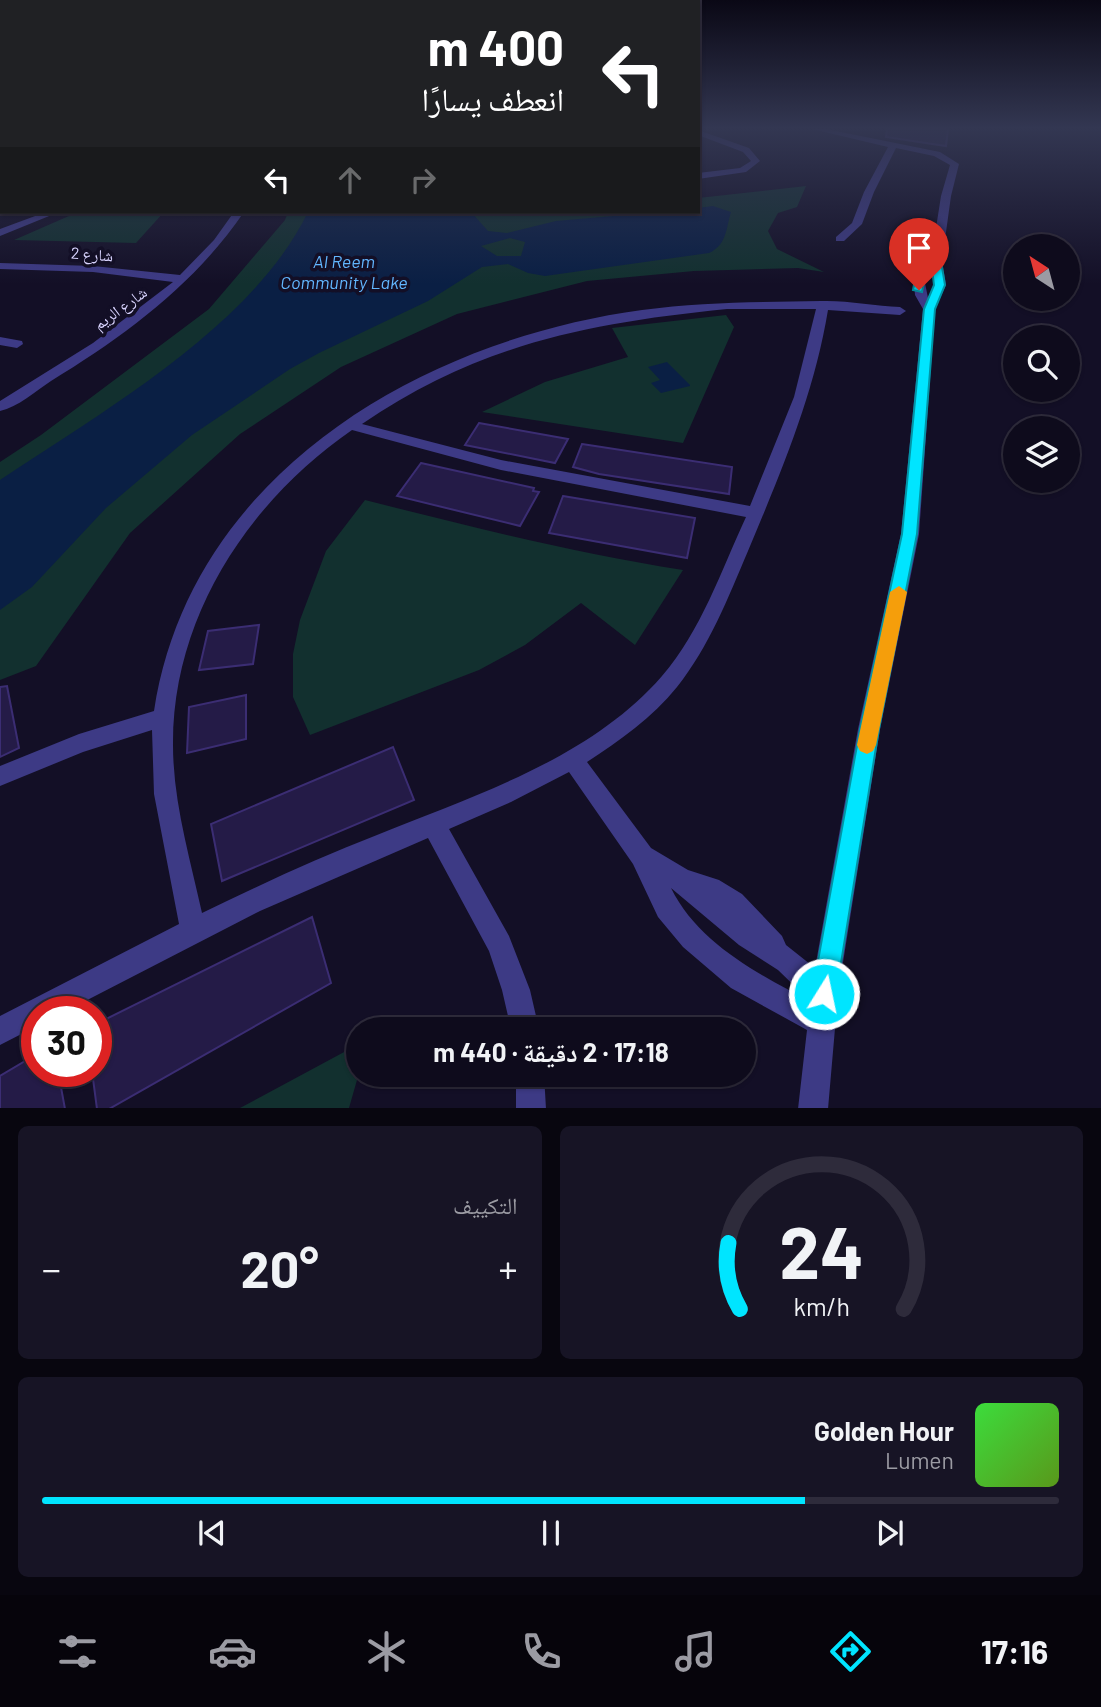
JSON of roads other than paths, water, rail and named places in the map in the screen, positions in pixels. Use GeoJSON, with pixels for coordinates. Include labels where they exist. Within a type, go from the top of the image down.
{"type":"FeatureCollection","features":[{"type":"Feature","properties":{"kind":"street"},"geometry":{"type":"LineString","coordinates":[[840,239],[857,224],[875,181]]}},
{"type":"Feature","properties":{"kind":"street"},"geometry":{"type":"LineString","coordinates":[[813,1108],[824,994],[869,729],[910,534],[929,309],[940,285],[936,261],[950,181]]}},
{"type":"Feature","properties":{"kind":"street"},"geometry":{"type":"LineString","coordinates":[[0,233],[49,214]]}},
{"type":"Feature","properties":{"kind":"street","name":"شارع الريم"},"geometry":{"type":"LineString","coordinates":[[0,407],[123,327],[181,279],[216,244],[238,214]]}},
{"type":"Feature","properties":{"kind":"street"},"geometry":{"type":"LineString","coordinates":[[929,309],[921,298],[918,281],[927,267],[936,261]]}},
{"type":"Feature","properties":{"kind":"street","name":"شارع 2"},"geometry":{"type":"LineString","coordinates":[[0,266],[102,270],[181,279]]}},
{"type":"Feature","properties":{"kind":"street"},"geometry":{"type":"LineString","coordinates":[[0,1031],[193,930],[357,854],[529,783],[573,760],[654,699],[683,665],[704,631],[784,452],[813,358],[823,304]]}},
{"type":"Feature","properties":{"kind":"street"},"geometry":{"type":"LineString","coordinates":[[193,930],[165,780],[162,748],[171,670],[185,626],[203,586],[224,550],[274,487],[303,461],[397,394],[446,368],[548,332],[596,320],[693,306],[823,304],[900,311]]}},
{"type":"Feature","properties":{"kind":"street"},"geometry":{"type":"LineString","coordinates":[[0,341],[17,344]]}},
{"type":"Feature","properties":{"kind":"street"},"geometry":{"type":"LineString","coordinates":[[350,425],[421,448],[503,468],[756,513]]}},
{"type":"Feature","properties":{"kind":"street"},"geometry":{"type":"LineString","coordinates":[[0,776],[79,744],[164,718]]}},
{"type":"Feature","properties":{"kind":"street"},"geometry":{"type":"LineString","coordinates":[[573,760],[642,856],[667,908],[692,939],[740,979],[820,1022]]}},
{"type":"Feature","properties":{"kind":"street"},"geometry":{"type":"LineString","coordinates":[[433,824],[500,945],[516,990],[522,1017]]}},
{"type":"Feature","properties":{"kind":"street"},"geometry":{"type":"LineString","coordinates":[[642,856],[682,882],[748,936],[787,961],[824,994]]}},
{"type":"Feature","properties":{"kind":"street"},"geometry":{"type":"LineString","coordinates":[[667,908],[668,894],[676,884],[682,882]]}},
{"type":"Feature","properties":{"kind":"street"},"geometry":{"type":"LineString","coordinates":[[530,1087],[531,1108]]}},
{"type":"Feature","properties":{"kind":"water","name":"Al Reem Community Lake"},"geometry":{"type":"Polygon","coordinates":[[[713,206],[731,212],[723,241],[709,253],[545,276],[528,273],[508,264],[482,267],[428,301],[319,353],[290,369],[192,435],[106,508],[32,587],[0,610],[0,480],[128,395],[214,329],[251,292],[283,253],[307,214],[473,214],[488,231],[507,233],[556,221],[637,214],[700,214],[700,208],[713,206]],[[510,238],[481,246],[497,256],[521,256],[525,242],[510,238]]]}},
{"type":"Feature","properties":{"kind":"water"},"geometry":{"type":"Polygon","coordinates":[[[667,362],[690,386],[661,393],[651,383],[660,380],[648,367],[667,362]]]}}]}
